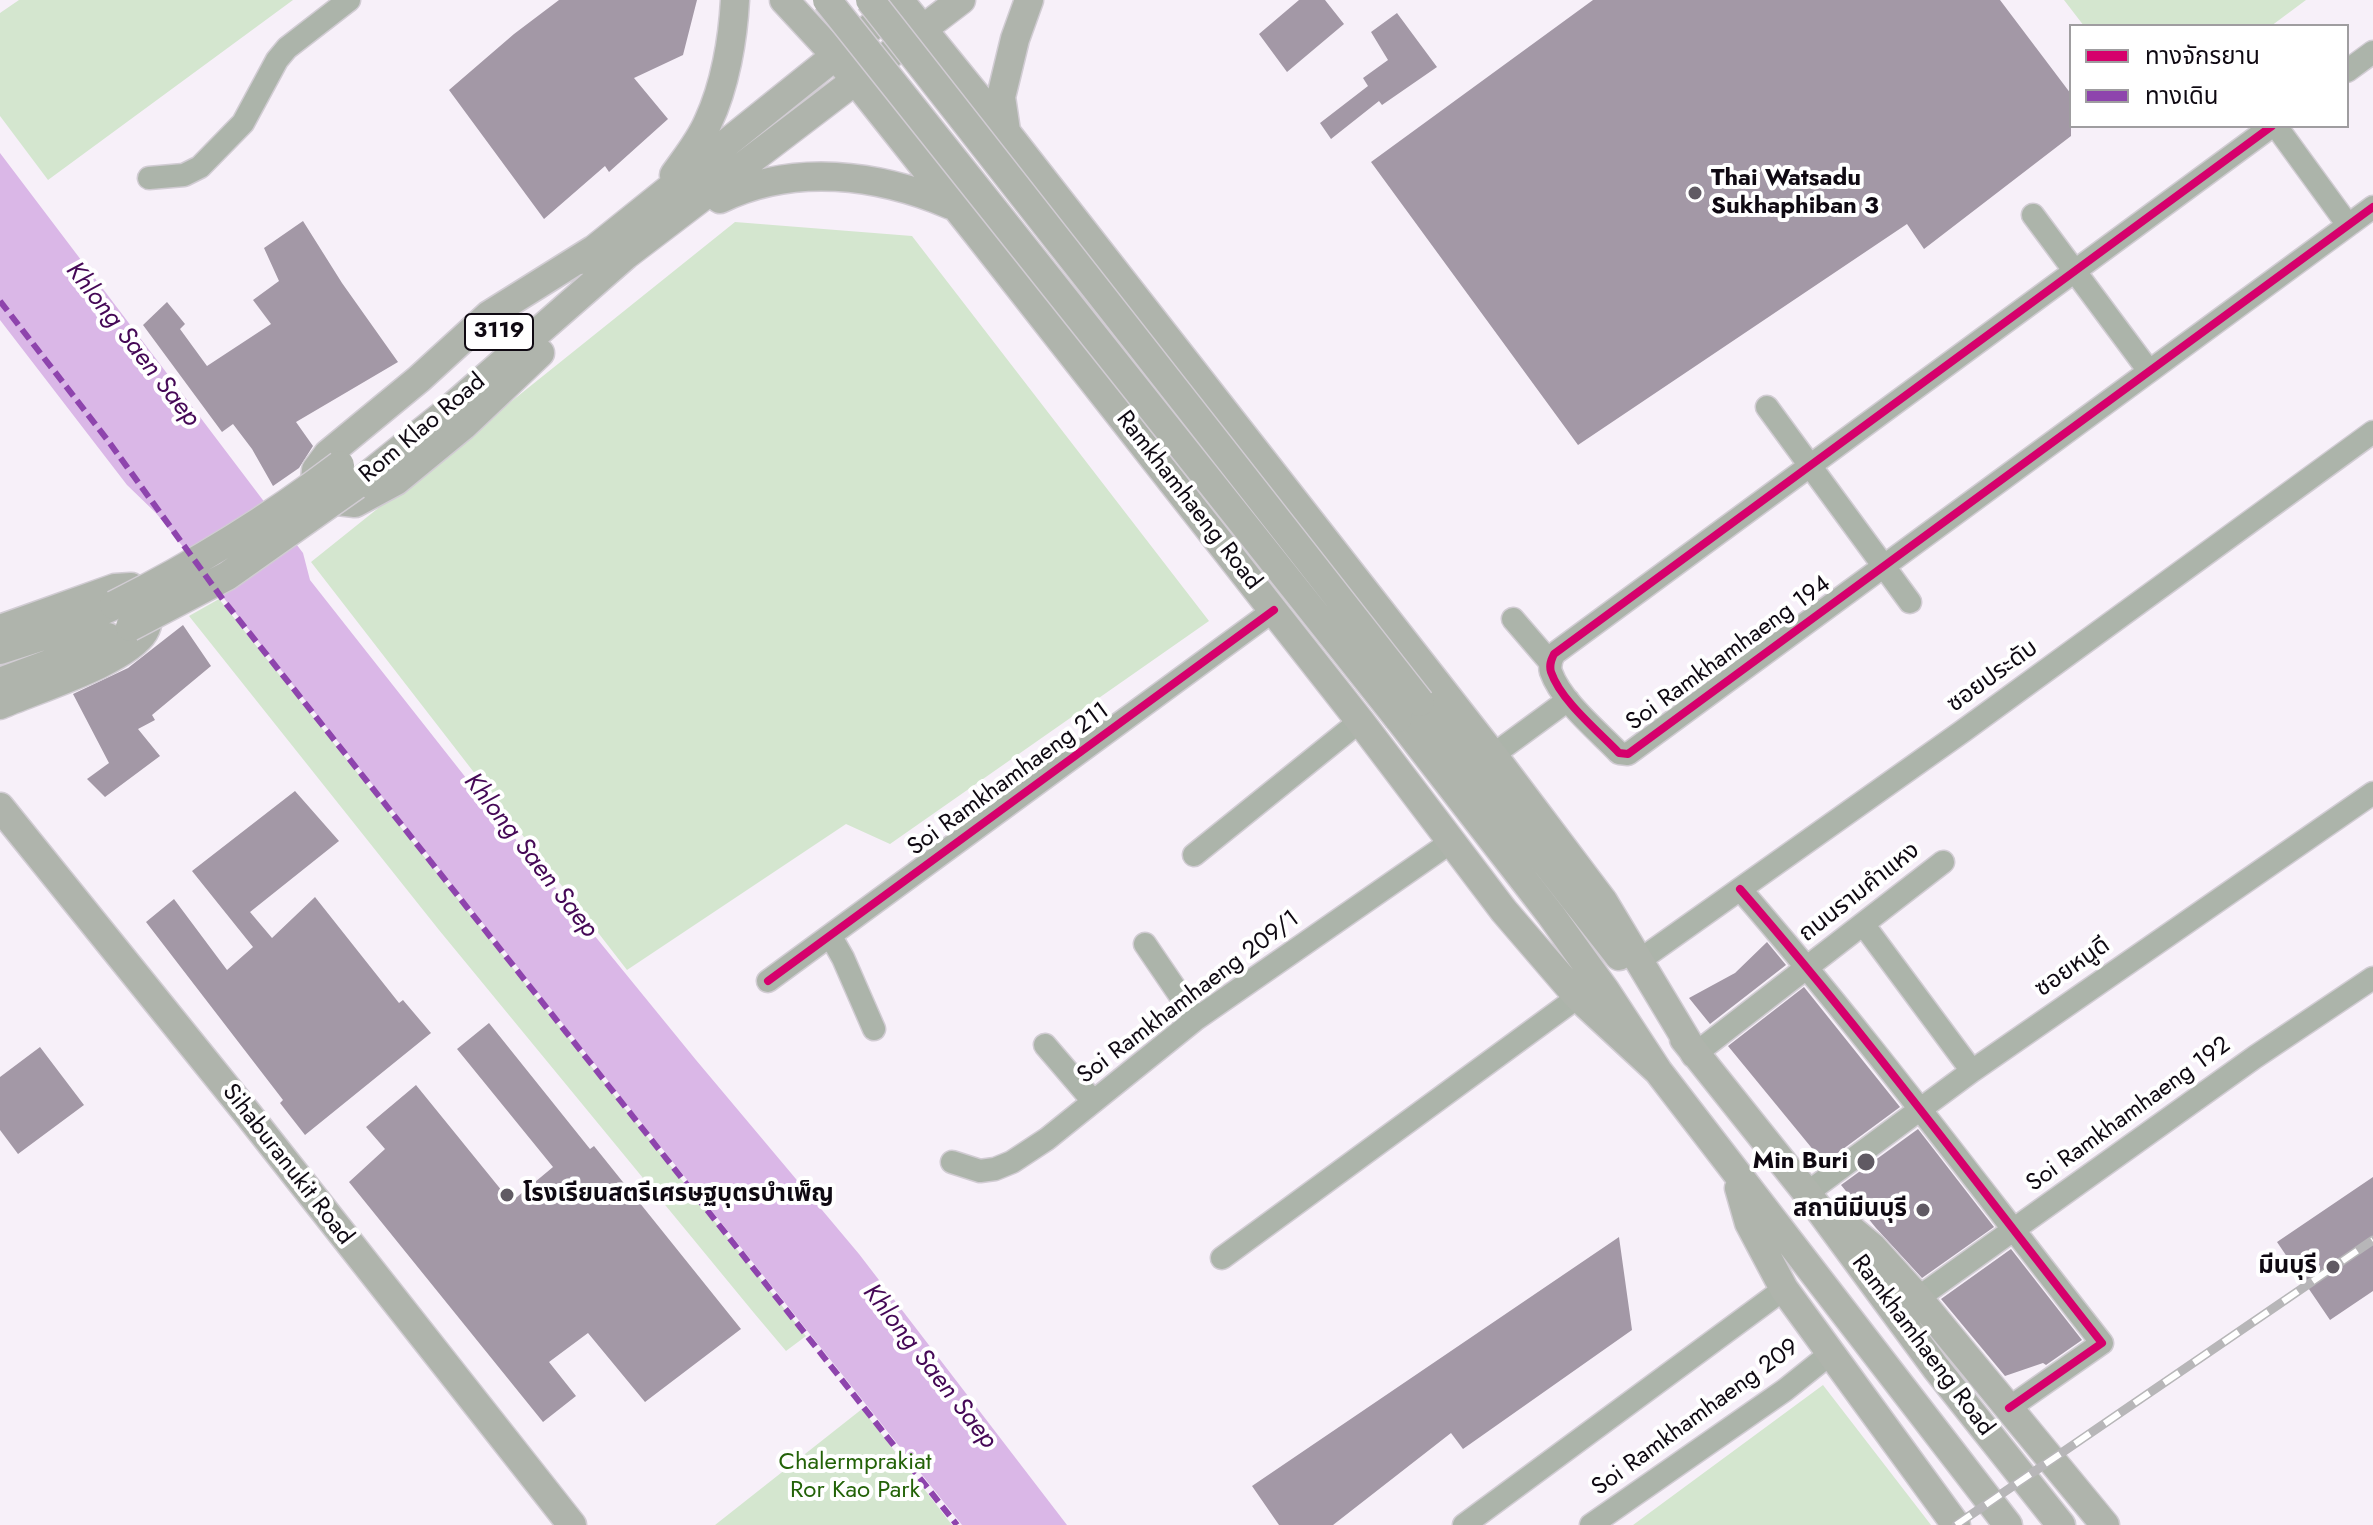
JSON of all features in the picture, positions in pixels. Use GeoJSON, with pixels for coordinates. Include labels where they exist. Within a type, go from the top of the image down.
{"type":"FeatureCollection","features":[{"type":"Feature","properties":{"kind":"main road"},"geometry":{"type":"LineString","coordinates":[[666,210],[708,122],[726,60],[735,0]]}},
{"type":"Feature","properties":{"kind":"main road","name":"Ramkhamhaeng Road"},"geometry":{"type":"LineString","coordinates":[[784,0],[836,56],[976,232],[1274,610],[1504,911],[1578,997],[1658,1071]]}},
{"type":"Feature","properties":{"kind":"main road","name":"Ramkhamhaeng Road"},"geometry":{"type":"LineString","coordinates":[[827,0],[1695,1054],[1807,1193],[1936,1368],[2061,1525]]}},
{"type":"Feature","properties":{"kind":"main road","name":"Ramkhamhaeng Road"},"geometry":{"type":"LineString","coordinates":[[870,0],[1409,710],[1658,1071],[2008,1525]]}},
{"type":"Feature","properties":{"kind":"main road","name":"Rom Klao Road"},"geometry":{"type":"LineString","coordinates":[[0,650],[122,616],[227,576],[348,475],[443,415],[596,263],[666,210],[855,81],[961,0]]}},
{"type":"Feature","properties":{"kind":"main road"},"geometry":{"type":"LineString","coordinates":[[1006,132],[1001,97],[1015,39],[1029,0]]}},
{"type":"Feature","properties":{"kind":"main road","name":"Rom Klao Road"},"geometry":{"type":"LineString","coordinates":[[666,210],[836,56],[902,1]]}},
{"type":"Feature","properties":{"kind":"main road","name":"Ramkhamhaeng Road"},"geometry":{"type":"LineString","coordinates":[[902,1],[1493,755],[1603,901],[1695,1054]]}},
{"type":"Feature","properties":{"kind":"main road"},"geometry":{"type":"LineString","coordinates":[[976,232],[933,154],[931,141],[937,129],[961,126],[981,136],[1046,184]]}},
{"type":"Feature","properties":{"kind":"main road"},"geometry":{"type":"LineString","coordinates":[[666,210],[776,179],[816,177],[882,181],[919,191],[956,207]]}},
{"type":"Feature","properties":{"kind":"main road"},"geometry":{"type":"LineString","coordinates":[[596,263],[563,328],[533,361],[463,426],[396,481],[355,503],[338,501],[322,494],[315,481],[316,470],[328,454],[419,379],[489,315],[596,263]]}},
{"type":"Feature","properties":{"kind":"main road"},"geometry":{"type":"LineString","coordinates":[[0,629],[115,588],[131,587],[148,615],[144,631],[127,648],[43,689],[0,705]]}},
{"type":"Feature","properties":{"kind":"main road","name":"Rom Klao Road"},"geometry":{"type":"LineString","coordinates":[[0,682],[46,665],[122,616]]}},
{"type":"Feature","properties":{"kind":"main road","name":"Sihaburanukit Road"},"geometry":{"type":"LineString","coordinates":[[0,807],[247,1113],[572,1525]]}},
{"type":"Feature","properties":{"kind":"main road"},"geometry":{"type":"LineString","coordinates":[[1735,1174],[1749,1223],[1784,1289],[1956,1525]]}},
{"type":"Feature","properties":{"kind":"main road"},"geometry":{"type":"LineString","coordinates":[[1807,1193],[1872,1247],[1918,1298],[2105,1525]]}},
{"type":"Feature","properties":{"kind":"street"},"geometry":{"type":"LineString","coordinates":[[149,178],[167,179],[200,167],[243,123],[277,60],[287,48],[349,0]]}},
{"type":"Feature","properties":{"kind":"street"},"geometry":{"type":"LineString","coordinates":[[2349,70],[2373,52]]}},
{"type":"Feature","properties":{"kind":"street"},"geometry":{"type":"LineString","coordinates":[[1550,662],[1554,654],[2271,128]]}},
{"type":"Feature","properties":{"kind":"street"},"geometry":{"type":"LineString","coordinates":[[2275,128],[2348,225]]}},
{"type":"Feature","properties":{"kind":"street","name":"Soi Ramkhamhaeng 194"},"geometry":{"type":"LineString","coordinates":[[1513,619],[1550,662],[1551,672],[1568,700],[1619,753],[1628,754],[2373,207]]}},
{"type":"Feature","properties":{"kind":"street"},"geometry":{"type":"LineString","coordinates":[[2033,215],[2149,371]]}},
{"type":"Feature","properties":{"kind":"street"},"geometry":{"type":"LineString","coordinates":[[1767,407],[1910,602]]}},
{"type":"Feature","properties":{"kind":"street","name":"ซอยประดับ"},"geometry":{"type":"LineString","coordinates":[[1640,960],[1976,722],[2373,432]]}},
{"type":"Feature","properties":{"kind":"street","name":"Soi Ramkhamhaeng 211"},"geometry":{"type":"LineString","coordinates":[[768,981],[1274,610]]}},
{"type":"Feature","properties":{"kind":"street"},"geometry":{"type":"LineString","coordinates":[[1493,755],[1568,700]]}},
{"type":"Feature","properties":{"kind":"street"},"geometry":{"type":"LineString","coordinates":[[1194,855],[1360,721]]}},
{"type":"Feature","properties":{"kind":"street","name":"ซอยหนูดี"},"geometry":{"type":"LineString","coordinates":[[1807,1193],[1972,1071],[2373,793]]}},
{"type":"Feature","properties":{"kind":"street","name":"Soi Ramkhamhaeng 209/1"},"geometry":{"type":"LineString","coordinates":[[952,1162],[980,1171],[1012,1162],[1047,1139],[1196,1019],[1451,842]]}},
{"type":"Feature","properties":{"kind":"street","name":"ถนนรามคำแหง"},"geometry":{"type":"LineString","coordinates":[[1695,1054],[1943,862]]}},
{"type":"Feature","properties":{"kind":"street"},"geometry":{"type":"LineString","coordinates":[[1740,889],[1808,967],[2102,1343],[2009,1408]]}},
{"type":"Feature","properties":{"kind":"street"},"geometry":{"type":"LineString","coordinates":[[1863,924],[1972,1071]]}},
{"type":"Feature","properties":{"kind":"street"},"geometry":{"type":"LineString","coordinates":[[831,937],[874,1029]]}},
{"type":"Feature","properties":{"kind":"street"},"geometry":{"type":"LineString","coordinates":[[1145,944],[1196,1019]]}},
{"type":"Feature","properties":{"kind":"street","name":"Soi Ramkhamhaeng 192"},"geometry":{"type":"LineString","coordinates":[[1918,1298],[2255,1057],[2373,978]]}},
{"type":"Feature","properties":{"kind":"street"},"geometry":{"type":"LineString","coordinates":[[1222,1258],[1578,997]]}},
{"type":"Feature","properties":{"kind":"street"},"geometry":{"type":"LineString","coordinates":[[1045,1045],[1093,1101]]}},
{"type":"Feature","properties":{"kind":"street"},"geometry":{"type":"LineString","coordinates":[[1464,1525],[1784,1289]]}},
{"type":"Feature","properties":{"kind":"street","name":"Soi Ramkhamhaeng 209"},"geometry":{"type":"LineString","coordinates":[[1591,1525],[1785,1390],[1830,1354]]}},
{"type":"Feature","properties":{"kind":"green space"},"geometry":{"type":"Polygon","coordinates":[[[19,0],[293,0],[48,180],[0,116],[0,13],[19,0]]]}},
{"type":"Feature","properties":{"kind":"green space"},"geometry":{"type":"Polygon","coordinates":[[[2064,0],[2306,0],[2274,24],[2082,24],[2064,0]]]}},
{"type":"Feature","properties":{"kind":"green space"},"geometry":{"type":"Polygon","coordinates":[[[735,222],[912,236],[1209,621],[890,844],[846,824],[627,970],[311,562],[735,222]]]}},
{"type":"Feature","properties":{"kind":"green space"},"geometry":{"type":"Polygon","coordinates":[[[219,599],[806,1336],[786,1351],[439,930],[189,616],[219,599]]]}},
{"type":"Feature","properties":{"kind":"green space"},"geometry":{"type":"Polygon","coordinates":[[[1823,1385],[1931,1525],[1633,1525],[1823,1385]]]}},
{"type":"Feature","properties":{"kind":"green space","name":"Chalermprakiat Ror Kao Park"},"geometry":{"type":"Polygon","coordinates":[[[862,1409],[952,1525],[715,1525],[862,1409]]]}},
{"type":"Feature","properties":{"kind":"water","name":"Khlong Saen Saep"},"geometry":{"type":"Polygon","coordinates":[[[0,153],[303,553],[310,580],[470,783],[859,1254],[1067,1525],[962,1525],[156,513],[127,485],[0,320],[0,153]]]}},
{"type":"Feature","properties":{"kind":"building"},"geometry":{"type":"Polygon","coordinates":[[[559,0],[697,0],[683,55],[634,78],[668,119],[609,172],[605,166],[544,219],[449,90],[559,0]]]}},
{"type":"Feature","properties":{"kind":"building"},"geometry":{"type":"Polygon","coordinates":[[[1299,0],[1325,0],[1344,24],[1287,72],[1259,34],[1299,0]]]}},
{"type":"Feature","properties":{"kind":"building","name":"Thai Watsadu Sukhaphiban 3"},"geometry":{"type":"Polygon","coordinates":[[[1593,0],[2000,0],[2069,91],[2071,136],[1924,249],[1907,224],[1578,445],[1371,162],[1593,0]]]}},
{"type":"Feature","properties":{"kind":"building"},"geometry":{"type":"Polygon","coordinates":[[[1397,13],[1437,67],[1382,105],[1379,101],[1331,139],[1320,123],[1368,86],[1363,78],[1388,60],[1371,32],[1397,13]]]}},
{"type":"Feature","properties":{"kind":"building"},"geometry":{"type":"Polygon","coordinates":[[[303,221],[398,362],[296,422],[313,446],[299,468],[273,486],[252,449],[233,424],[222,432],[143,325],[167,302],[185,324],[180,329],[207,366],[271,324],[253,300],[279,281],[264,248],[303,221]]]}},
{"type":"Feature","properties":{"kind":"building"},"geometry":{"type":"Polygon","coordinates":[[[183,625],[211,666],[152,715],[155,720],[138,729],[160,756],[105,797],[87,779],[109,763],[73,694],[128,668],[183,625]]]}},
{"type":"Feature","properties":{"kind":"building"},"geometry":{"type":"Polygon","coordinates":[[[295,791],[339,841],[250,912],[272,938],[315,897],[399,1003],[403,1000],[431,1033],[305,1135],[280,1103],[283,1100],[146,922],[174,899],[227,970],[253,947],[192,871],[295,791]]]}},
{"type":"Feature","properties":{"kind":"building"},"geometry":{"type":"Polygon","coordinates":[[[1767,942],[1786,965],[1710,1024],[1689,998],[1735,973],[1767,942]]]}},
{"type":"Feature","properties":{"kind":"building"},"geometry":{"type":"Polygon","coordinates":[[[1804,987],[1900,1107],[1824,1163],[1728,1046],[1804,987]]]}},
{"type":"Feature","properties":{"kind":"building"},"geometry":{"type":"Polygon","coordinates":[[[489,1023],[590,1149],[594,1146],[741,1329],[645,1402],[588,1333],[549,1362],[576,1396],[543,1422],[349,1182],[385,1149],[366,1127],[416,1085],[511,1202],[553,1167],[457,1049],[489,1023]]]}},
{"type":"Feature","properties":{"kind":"building"},"geometry":{"type":"Polygon","coordinates":[[[40,1047],[84,1105],[18,1154],[0,1130],[0,1077],[40,1047]]]}},
{"type":"Feature","properties":{"kind":"building"},"geometry":{"type":"Polygon","coordinates":[[[1918,1129],[1994,1227],[1922,1278],[1841,1185],[1918,1129]]]}},
{"type":"Feature","properties":{"kind":"building","name":"มีนบุรี"},"geometry":{"type":"Polygon","coordinates":[[[2373,1177],[2373,1291],[2330,1320],[2277,1242],[2373,1177]]]}},
{"type":"Feature","properties":{"kind":"building"},"geometry":{"type":"Polygon","coordinates":[[[1619,1237],[1632,1330],[1463,1449],[1451,1433],[1333,1525],[1279,1525],[1252,1486],[1619,1237]]]}},
{"type":"Feature","properties":{"kind":"building"},"geometry":{"type":"Polygon","coordinates":[[[2011,1249],[2082,1340],[2046,1365],[2043,1363],[2005,1376],[1941,1299],[2011,1249]]]}},
{"type":"Feature","properties":{"kind":"railway"},"geometry":{"type":"LineString","coordinates":[[1956,1525],[2373,1240]]}},
{"type":"Feature","properties":{"kind":"marked path"},"geometry":{"type":"LineString","coordinates":[[0,301],[109,442],[224,601],[957,1525]]}},
{"type":"Feature","properties":{"kind":"cycle path"},"geometry":{"type":"LineString","coordinates":[[2269,128],[1554,654],[1551,672],[1571,705],[1619,753],[1628,754],[2373,207]]}},
{"type":"Feature","properties":{"kind":"cycle path"},"geometry":{"type":"LineString","coordinates":[[768,981],[1274,610]]}},
{"type":"Feature","properties":{"kind":"cycle path"},"geometry":{"type":"LineString","coordinates":[[1740,889],[1879,1057],[2102,1343],[2009,1408]]}},
{"type":"Feature","properties":{"kind":"place","name":"Thai Watsadu Sukhaphiban 3"},"geometry":{"type":"Point","coordinates":[1695,193]}},
{"type":"Feature","properties":{"kind":"place","name":"Min Buri"},"geometry":{"type":"Point","coordinates":[1866,1162]}},
{"type":"Feature","properties":{"kind":"place","name":"โรงเรียนสตรีเศรษฐบุตรบำเพ็ญ"},"geometry":{"type":"Point","coordinates":[507,1195]}},
{"type":"Feature","properties":{"kind":"place","name":"สถานีมีนบุรี"},"geometry":{"type":"Point","coordinates":[1923,1210]}},
{"type":"Feature","properties":{"kind":"place","name":"มีนบุรี"},"geometry":{"type":"Point","coordinates":[2333,1267]}}]}
